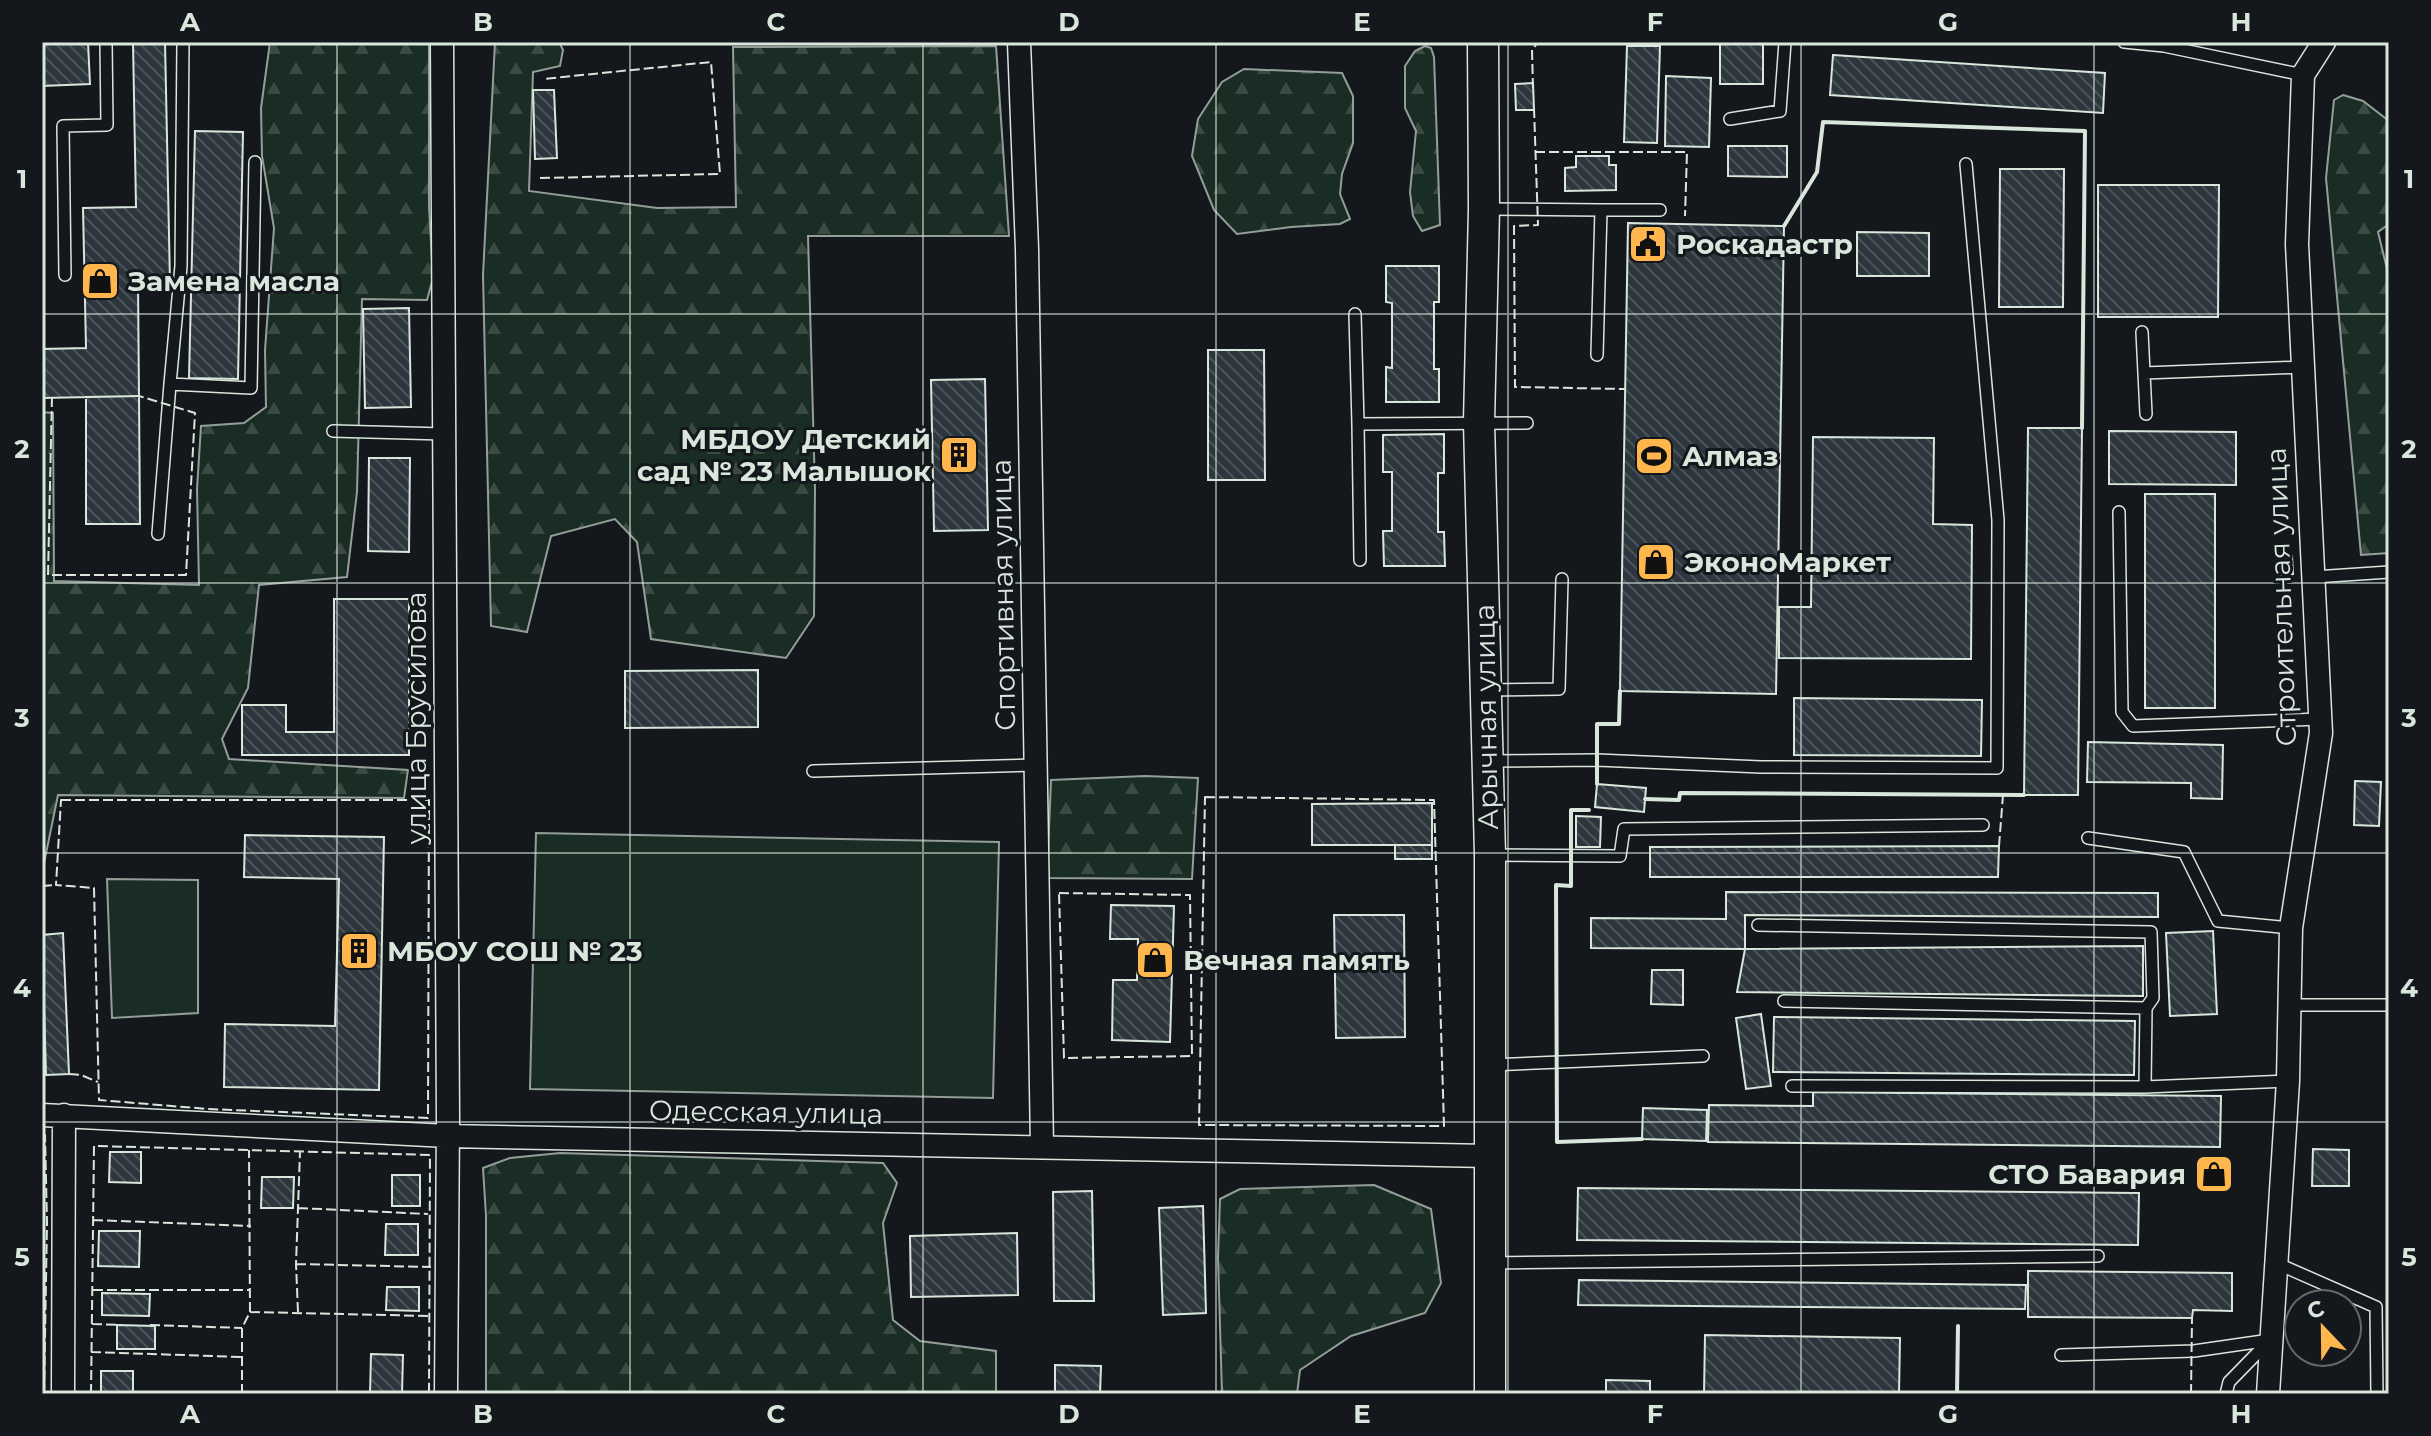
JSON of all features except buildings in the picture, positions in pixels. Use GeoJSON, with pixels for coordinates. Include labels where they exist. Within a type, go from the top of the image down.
{"type":"FeatureCollection","features":[{"type":"Feature","properties":{"kind":"main road","name":"Арычная улица"},"geometry":{"type":"LineString","coordinates":[[1485,44],[1479,422],[1490,855],[1490,1394]]}},
{"type":"Feature","properties":{"kind":"street","name":"улица Брусилова"},"geometry":{"type":"LineString","coordinates":[[442,42],[446,1394]]}},
{"type":"Feature","properties":{"kind":"street","name":"Спортивная улица"},"geometry":{"type":"LineString","coordinates":[[1019,42],[1028,265],[1042,1147]]}},
{"type":"Feature","properties":{"kind":"street"},"geometry":{"type":"LineString","coordinates":[[2303,75],[2324,42]]}},
{"type":"Feature","properties":{"kind":"street","name":"Строительная улица"},"geometry":{"type":"LineString","coordinates":[[2268,1394],[2288,1081],[2291,928],[2321,733],[2297,244],[2303,75]]}},
{"type":"Feature","properties":{"kind":"street"},"geometry":{"type":"LineString","coordinates":[[53,1115],[63,1394]]}},
{"type":"Feature","properties":{"kind":"street","name":"Одесская улица"},"geometry":{"type":"LineString","coordinates":[[53,1115],[447,1136],[1489,1156]]}},
{"type":"Feature","properties":{"kind":"lane"},"geometry":{"type":"LineString","coordinates":[[65,275],[63,126],[107,125],[106,42]]}},
{"type":"Feature","properties":{"kind":"lane"},"geometry":{"type":"LineString","coordinates":[[158,534],[181,266],[183,42]]}},
{"type":"Feature","properties":{"kind":"lane"},"geometry":{"type":"LineString","coordinates":[[1730,119],[1780,111],[1785,42]]}},
{"type":"Feature","properties":{"kind":"lane"},"geometry":{"type":"LineString","coordinates":[[2124,42],[2164,46],[2303,75]]}},
{"type":"Feature","properties":{"kind":"lane"},"geometry":{"type":"LineString","coordinates":[[170,384],[251,388],[255,162]]}},
{"type":"Feature","properties":{"kind":"lane"},"geometry":{"type":"LineString","coordinates":[[1487,761],[1597,760],[1761,767],[1997,768],[1998,520],[1966,164]]}},
{"type":"Feature","properties":{"kind":"lane"},"geometry":{"type":"LineString","coordinates":[[1484,209],[1660,210]]}},
{"type":"Feature","properties":{"kind":"lane"},"geometry":{"type":"LineString","coordinates":[[1597,355],[1601,210]]}},
{"type":"Feature","properties":{"kind":"lane"},"geometry":{"type":"LineString","coordinates":[[1355,314],[1360,560]]}},
{"type":"Feature","properties":{"kind":"lane"},"geometry":{"type":"LineString","coordinates":[[2142,332],[2146,414]]}},
{"type":"Feature","properties":{"kind":"lane"},"geometry":{"type":"LineString","coordinates":[[2144,373],[2303,367]]}},
{"type":"Feature","properties":{"kind":"lane"},"geometry":{"type":"LineString","coordinates":[[1358,424],[1527,423]]}},
{"type":"Feature","properties":{"kind":"lane"},"geometry":{"type":"LineString","coordinates":[[333,431],[444,434]]}},
{"type":"Feature","properties":{"kind":"lane"},"geometry":{"type":"LineString","coordinates":[[2119,512],[2122,712],[2133,726],[2320,719]]}},
{"type":"Feature","properties":{"kind":"lane"},"geometry":{"type":"LineString","coordinates":[[2314,577],[2389,572]]}},
{"type":"Feature","properties":{"kind":"lane"},"geometry":{"type":"LineString","coordinates":[[1486,690],[1559,689],[1562,579]]}},
{"type":"Feature","properties":{"kind":"lane"},"geometry":{"type":"LineString","coordinates":[[813,771],[1036,765]]}},
{"type":"Feature","properties":{"kind":"lane"},"geometry":{"type":"LineString","coordinates":[[1490,855],[1620,856],[1624,829],[1983,825]]}},
{"type":"Feature","properties":{"kind":"lane"},"geometry":{"type":"LineString","coordinates":[[2088,838],[2184,852],[2218,921],[2291,928]]}},
{"type":"Feature","properties":{"kind":"lane"},"geometry":{"type":"LineString","coordinates":[[1758,925],[2151,932],[2153,998],[2146,1008],[2145,1087]]}},
{"type":"Feature","properties":{"kind":"lane"},"geometry":{"type":"LineString","coordinates":[[1784,1001],[2146,1008]]}},
{"type":"Feature","properties":{"kind":"lane"},"geometry":{"type":"LineString","coordinates":[[2290,1005],[2389,1005]]}},
{"type":"Feature","properties":{"kind":"lane"},"geometry":{"type":"LineString","coordinates":[[1489,1065],[1703,1056]]}},
{"type":"Feature","properties":{"kind":"lane"},"geometry":{"type":"LineString","coordinates":[[1792,1086],[2145,1087],[2288,1081]]}},
{"type":"Feature","properties":{"kind":"lane"},"geometry":{"type":"LineString","coordinates":[[1490,1263],[2098,1256]]}},
{"type":"Feature","properties":{"kind":"lane"},"geometry":{"type":"LineString","coordinates":[[2275,1263],[2376,1307],[2377,1394]]}},
{"type":"Feature","properties":{"kind":"lane"},"geometry":{"type":"LineString","coordinates":[[2061,1355],[2194,1351],[2270,1340]]}},
{"type":"Feature","properties":{"kind":"lane"},"geometry":{"type":"LineString","coordinates":[[2226,1394],[2229,1382],[2270,1340]]}},
{"type":"Feature","properties":{"kind":"green space"},"geometry":{"type":"Polygon","coordinates":[[[270,42],[429,42],[429,207],[433,278],[427,300],[362,299],[357,492],[347,577],[259,585],[248,688],[222,739],[229,759],[408,770],[404,798],[58,795],[42,873],[42,412],[53,413],[54,581],[199,585],[197,489],[201,426],[244,423],[266,407],[265,350],[274,228],[262,156],[261,108],[270,42]]]}},
{"type":"Feature","properties":{"kind":"green space"},"geometry":{"type":"Polygon","coordinates":[[[495,42],[559,42],[563,50],[560,66],[533,72],[529,191],[657,208],[736,207],[733,47],[996,46],[1009,236],[808,236],[815,489],[814,616],[786,658],[651,639],[637,542],[615,519],[551,536],[527,632],[491,626],[483,275],[495,42]]]}},
{"type":"Feature","properties":{"kind":"green space"},"geometry":{"type":"Polygon","coordinates":[[[1425,46],[1431,48],[1434,57],[1440,225],[1422,231],[1413,216],[1410,192],[1416,131],[1405,108],[1405,66],[1415,51],[1425,46]]]}},
{"type":"Feature","properties":{"kind":"green space"},"geometry":{"type":"Polygon","coordinates":[[[1244,69],[1342,73],[1353,96],[1353,143],[1342,174],[1340,194],[1350,219],[1340,224],[1237,234],[1214,210],[1192,156],[1198,119],[1222,82],[1244,69]]]}},
{"type":"Feature","properties":{"kind":"green space"},"geometry":{"type":"Polygon","coordinates":[[[2343,95],[2363,101],[2389,121],[2389,224],[2378,232],[2389,277],[2389,553],[2361,555],[2326,178],[2334,100],[2343,95]]]}},
{"type":"Feature","properties":{"kind":"green space"},"geometry":{"type":"Polygon","coordinates":[[[1145,776],[1198,778],[1192,879],[1047,878],[1051,780],[1145,776]]]}},
{"type":"Feature","properties":{"kind":"green space"},"geometry":{"type":"Polygon","coordinates":[[[536,833],[999,842],[993,1098],[530,1089],[536,833]]]}},
{"type":"Feature","properties":{"kind":"green space"},"geometry":{"type":"Polygon","coordinates":[[[107,879],[198,880],[198,1013],[112,1018],[107,879]]]}},
{"type":"Feature","properties":{"kind":"green space"},"geometry":{"type":"Polygon","coordinates":[[[560,1153],[883,1163],[897,1183],[883,1223],[893,1320],[920,1341],[996,1351],[996,1394],[486,1394],[483,1168],[510,1158],[560,1153]]]}},
{"type":"Feature","properties":{"kind":"green space"},"geometry":{"type":"Polygon","coordinates":[[[1374,1185],[1431,1209],[1441,1283],[1425,1313],[1351,1336],[1300,1370],[1297,1394],[1222,1394],[1218,1258],[1220,1199],[1240,1189],[1374,1185]]]}},
{"type":"Feature","properties":{"kind":"fence"},"geometry":{"type":"LineString","coordinates":[[1533,88],[1532,50],[1538,42]]}},
{"type":"Feature","properties":{"kind":"fence"},"geometry":{"type":"LineString","coordinates":[[540,178],[720,174],[711,62],[543,79]]}},
{"type":"Feature","properties":{"kind":"fence"},"geometry":{"type":"LineString","coordinates":[[1534,108],[1538,225],[1514,226],[1515,387],[1625,389]]}},
{"type":"Feature","properties":{"kind":"fence"},"geometry":{"type":"LineString","coordinates":[[1535,152],[1687,152],[1685,216]]}},
{"type":"Feature","properties":{"kind":"fence"},"geometry":{"type":"LineString","coordinates":[[52,397],[48,575],[186,575],[195,413],[139,396]]}},
{"type":"Feature","properties":{"kind":"fence"},"geometry":{"type":"LineString","coordinates":[[1999,846],[2003,795]]}},
{"type":"Feature","properties":{"kind":"fence"},"geometry":{"type":"LineString","coordinates":[[1205,797],[1434,800],[1444,1126],[1199,1125],[1205,797]]}},
{"type":"Feature","properties":{"kind":"fence"},"geometry":{"type":"LineString","coordinates":[[61,800],[429,800],[428,1118],[208,1109],[99,1100],[94,888],[56,885],[61,800]]}},
{"type":"Feature","properties":{"kind":"fence"},"geometry":{"type":"LineString","coordinates":[[42,886],[56,885]]}},
{"type":"Feature","properties":{"kind":"fence"},"geometry":{"type":"LineString","coordinates":[[1059,893],[1190,895],[1192,1056],[1064,1058],[1059,893]]}},
{"type":"Feature","properties":{"kind":"fence"},"geometry":{"type":"LineString","coordinates":[[69,1074],[98,1082]]}},
{"type":"Feature","properties":{"kind":"fence"},"geometry":{"type":"LineString","coordinates":[[42,1135],[45,1135],[47,1223],[44,1394]]}},
{"type":"Feature","properties":{"kind":"fence"},"geometry":{"type":"LineString","coordinates":[[91,1394],[94,1146],[430,1155],[429,1394]]}},
{"type":"Feature","properties":{"kind":"fence"},"geometry":{"type":"LineString","coordinates":[[242,1394],[242,1328],[250,1312],[249,1150]]}},
{"type":"Feature","properties":{"kind":"fence"},"geometry":{"type":"LineString","coordinates":[[298,1312],[296,1264],[300,1152]]}},
{"type":"Feature","properties":{"kind":"fence"},"geometry":{"type":"LineString","coordinates":[[298,1208],[428,1214]]}},
{"type":"Feature","properties":{"kind":"fence"},"geometry":{"type":"LineString","coordinates":[[93,1220],[251,1226]]}},
{"type":"Feature","properties":{"kind":"fence"},"geometry":{"type":"LineString","coordinates":[[296,1264],[431,1267]]}},
{"type":"Feature","properties":{"kind":"fence"},"geometry":{"type":"LineString","coordinates":[[93,1290],[249,1290]]}},
{"type":"Feature","properties":{"kind":"fence"},"geometry":{"type":"LineString","coordinates":[[250,1312],[430,1316]]}},
{"type":"Feature","properties":{"kind":"fence"},"geometry":{"type":"LineString","coordinates":[[2191,1394],[2192,1318]]}},
{"type":"Feature","properties":{"kind":"fence"},"geometry":{"type":"LineString","coordinates":[[92,1324],[122,1325]]}},
{"type":"Feature","properties":{"kind":"fence"},"geometry":{"type":"LineString","coordinates":[[150,1325],[242,1328]]}},
{"type":"Feature","properties":{"kind":"fence"},"geometry":{"type":"LineString","coordinates":[[91,1352],[242,1357]]}},
{"type":"Feature","properties":{"kind":"wall"},"geometry":{"type":"LineString","coordinates":[[1784,226],[1817,172],[1823,122],[2085,131],[2082,428]]}},
{"type":"Feature","properties":{"kind":"wall"},"geometry":{"type":"LineString","coordinates":[[1597,784],[1597,724],[1619,724],[1620,691]]}},
{"type":"Feature","properties":{"kind":"wall"},"geometry":{"type":"LineString","coordinates":[[1645,799],[1679,800],[1680,793],[2024,795]]}},
{"type":"Feature","properties":{"kind":"wall"},"geometry":{"type":"LineString","coordinates":[[1589,810],[1571,810],[1571,886],[1556,885],[1557,1142],[1642,1139]]}},
{"type":"Feature","properties":{"kind":"wall"},"geometry":{"type":"LineString","coordinates":[[1957,1394],[1958,1326]]}},
{"type":"Feature","properties":{"kind":"place","name":"Роскадастр"},"geometry":{"type":"Point","coordinates":[1648,244]}},
{"type":"Feature","properties":{"kind":"place","name":"Замена масла"},"geometry":{"type":"Point","coordinates":[100,281]}},
{"type":"Feature","properties":{"kind":"place","name":"МБДОУ Детский сад № 23 Малышок"},"geometry":{"type":"Point","coordinates":[959,455]}},
{"type":"Feature","properties":{"kind":"place","name":"Алмаз"},"geometry":{"type":"Point","coordinates":[1654,456]}},
{"type":"Feature","properties":{"kind":"place","name":"ЭконоМаркет"},"geometry":{"type":"Point","coordinates":[1656,562]}},
{"type":"Feature","properties":{"kind":"place","name":"МБОУ СОШ № 23"},"geometry":{"type":"Point","coordinates":[359,951]}},
{"type":"Feature","properties":{"kind":"place","name":"Вечная память"},"geometry":{"type":"Point","coordinates":[1155,960]}},
{"type":"Feature","properties":{"kind":"place","name":"СТО Бавария"},"geometry":{"type":"Point","coordinates":[2214,1174]}}]}
